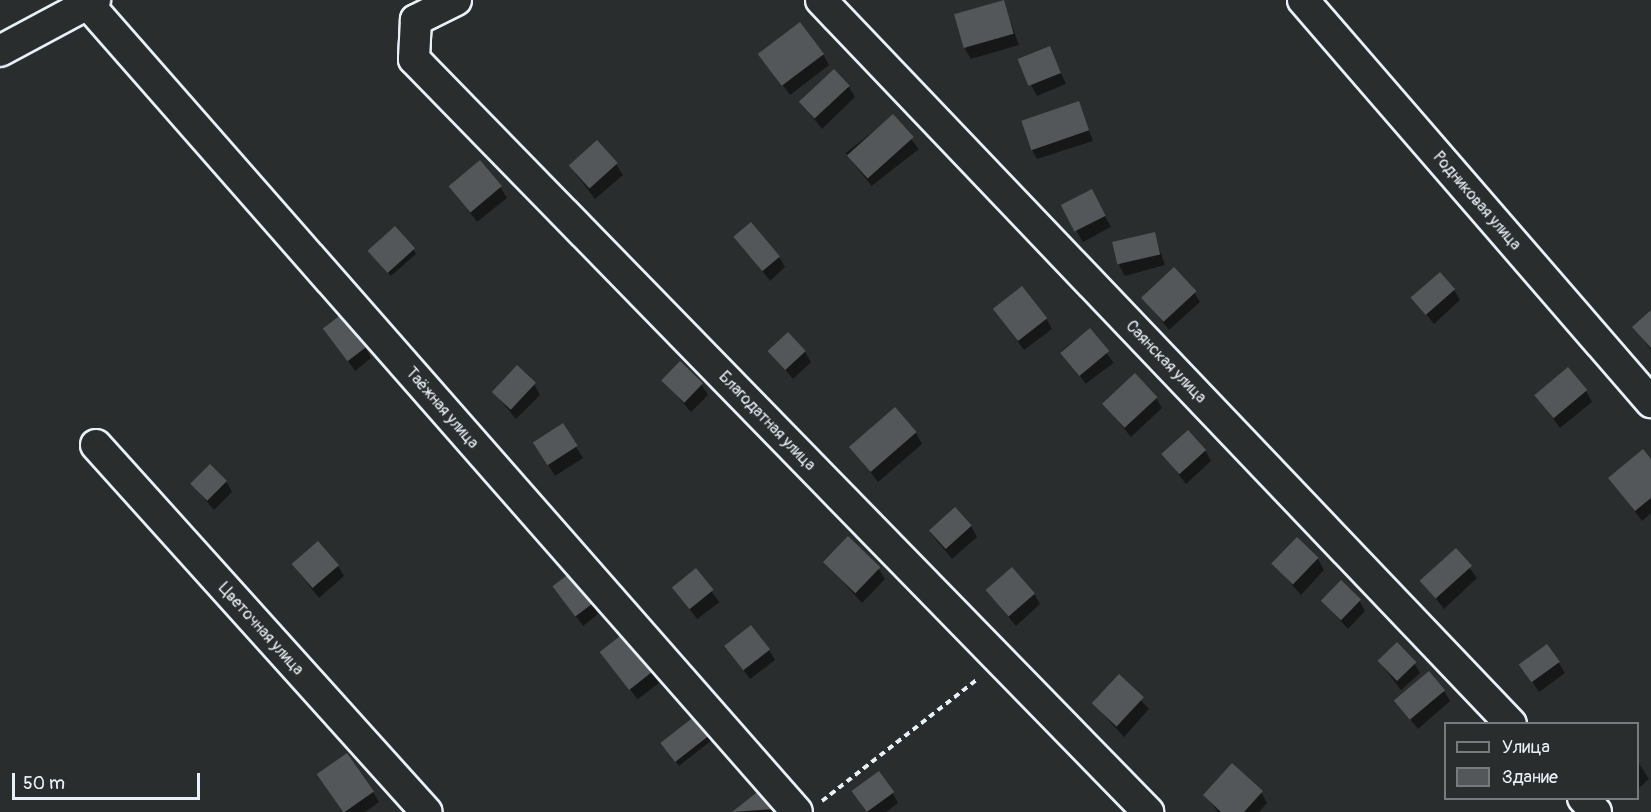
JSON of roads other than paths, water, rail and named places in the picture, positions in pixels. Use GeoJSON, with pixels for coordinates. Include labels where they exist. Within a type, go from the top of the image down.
{"type":"FeatureCollection","features":[{"type":"Feature","properties":{"kind":"street","name":"Благодатная улица"},"geometry":{"type":"LineString","coordinates":[[456,0],[417,20],[414,59],[1148,812]]}},
{"type":"Feature","properties":{"kind":"street","name":"Саянская улица"},"geometry":{"type":"LineString","coordinates":[[820,0],[1510,722]]}},
{"type":"Feature","properties":{"kind":"street","name":"Родниковая улица"},"geometry":{"type":"LineString","coordinates":[[1303,0],[1651,402]]}},
{"type":"Feature","properties":{"kind":"street"},"geometry":{"type":"LineString","coordinates":[[0,51],[91,2]]}},
{"type":"Feature","properties":{"kind":"street","name":"Таёжная улица"},"geometry":{"type":"LineString","coordinates":[[91,2],[807,808]]}},
{"type":"Feature","properties":{"kind":"street","name":"Цветочная улица"},"geometry":{"type":"LineString","coordinates":[[96,445],[427,812]]}},
{"type":"Feature","properties":{"kind":"street"},"geometry":{"type":"LineString","coordinates":[[1585,800],[1596,812]]}}]}
